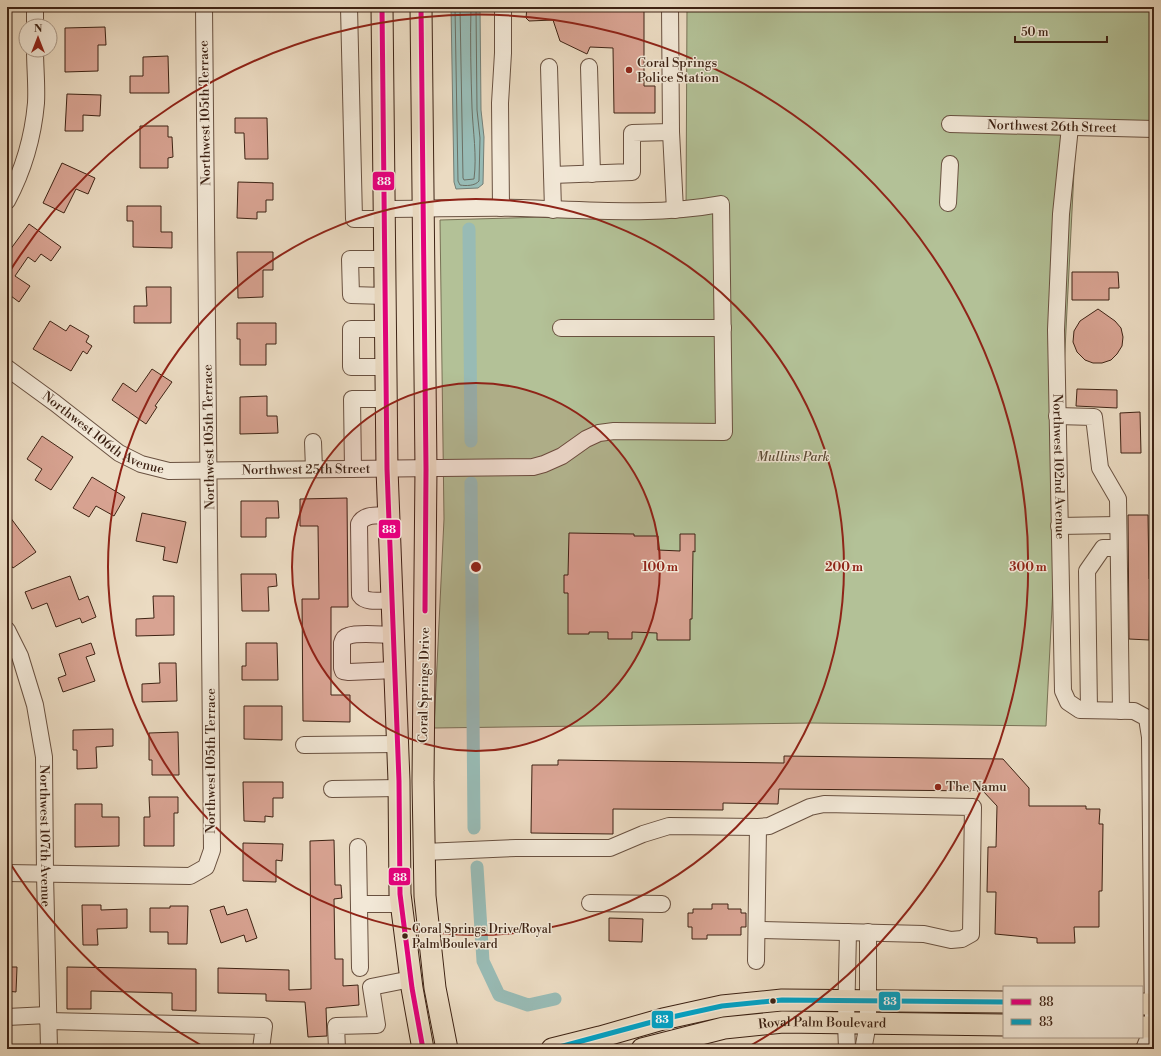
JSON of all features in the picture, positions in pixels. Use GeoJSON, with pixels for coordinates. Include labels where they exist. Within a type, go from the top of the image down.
{"type":"FeatureCollection","features":[{"type":"Feature","properties":{"kind":"main road","name":"Coral Springs Drive"},"geometry":{"type":"LineString","coordinates":[[382,7],[387,468],[398,744],[401,904],[410,979],[423,1049]]}},
{"type":"Feature","properties":{"kind":"main road","name":"Coral Springs Drive"},"geometry":{"type":"LineString","coordinates":[[421,7],[426,468],[423,781],[424,896],[435,988],[447,1049]]}},
{"type":"Feature","properties":{"kind":"main road","name":"Royal Palm Boulevard"},"geometry":{"type":"LineString","coordinates":[[552,1049],[663,1019],[722,1006],[782,1000],[1003,1002]]}},
{"type":"Feature","properties":{"kind":"main road","name":"Royal Palm Boulevard"},"geometry":{"type":"LineString","coordinates":[[653,1048],[685,1043],[724,1028],[783,1022],[1003,1025]]}},
{"type":"Feature","properties":{"kind":"street"},"geometry":{"type":"LineString","coordinates":[[35,7],[35,18]]}},
{"type":"Feature","properties":{"kind":"street","name":"Northwest 105th Terrace"},"geometry":{"type":"LineString","coordinates":[[45,874],[190,876],[206,867],[212,850],[204,7]]}},
{"type":"Feature","properties":{"kind":"street"},"geometry":{"type":"LineString","coordinates":[[349,7],[354,219],[423,208],[676,210],[721,204],[723,328],[561,328]]}},
{"type":"Feature","properties":{"kind":"street"},"geometry":{"type":"LineString","coordinates":[[502,208],[500,103],[503,53],[503,7]]}},
{"type":"Feature","properties":{"kind":"street"},"geometry":{"type":"LineString","coordinates":[[670,7],[671,132],[676,210]]}},
{"type":"Feature","properties":{"kind":"street"},"geometry":{"type":"LineString","coordinates":[[7,201],[17,182],[30,142],[36,102],[35,58]]}},
{"type":"Feature","properties":{"kind":"street"},"geometry":{"type":"LineString","coordinates":[[549,67],[553,210]]}},
{"type":"Feature","properties":{"kind":"street"},"geometry":{"type":"LineString","coordinates":[[589,67],[592,174]]}},
{"type":"Feature","properties":{"kind":"street","name":"Northwest 26th Street"},"geometry":{"type":"LineString","coordinates":[[950,124],[1154,129]]}},
{"type":"Feature","properties":{"kind":"street","name":"Northwest 102nd Avenue"},"geometry":{"type":"LineString","coordinates":[[1070,127],[1061,214],[1056,330],[1063,691],[1068,702],[1080,710],[1134,711],[1147,718],[1150,737],[1151,1028]]}},
{"type":"Feature","properties":{"kind":"street"},"geometry":{"type":"LineString","coordinates":[[552,175],[632,172],[632,132],[671,132]]}},
{"type":"Feature","properties":{"kind":"street"},"geometry":{"type":"LineString","coordinates":[[948,203],[950,164]]}},
{"type":"Feature","properties":{"kind":"street"},"geometry":{"type":"LineString","coordinates":[[385,259],[350,259],[351,295],[385,296]]}},
{"type":"Feature","properties":{"kind":"street","name":"Northwest 25th Street"},"geometry":{"type":"LineString","coordinates":[[209,470],[533,467],[562,456],[586,439],[599,434],[614,431],[724,432],[723,328]]}},
{"type":"Feature","properties":{"kind":"street"},"geometry":{"type":"LineString","coordinates":[[386,329],[351,329],[351,368],[386,367]]}},
{"type":"Feature","properties":{"kind":"street","name":"Northwest 106th Avenue"},"geometry":{"type":"LineString","coordinates":[[7,368],[119,453],[141,464],[169,471],[209,470]]}},
{"type":"Feature","properties":{"kind":"street"},"geometry":{"type":"LineString","coordinates":[[353,469],[352,399],[386,399]]}},
{"type":"Feature","properties":{"kind":"street"},"geometry":{"type":"LineString","coordinates":[[1057,416],[1094,417],[1100,468],[1118,499],[1121,711]]}},
{"type":"Feature","properties":{"kind":"street"},"geometry":{"type":"LineString","coordinates":[[313,442],[314,469]]}},
{"type":"Feature","properties":{"kind":"street"},"geometry":{"type":"LineString","coordinates":[[389,515],[366,517],[361,520],[359,524],[360,595],[365,599],[375,601],[392,600]]}},
{"type":"Feature","properties":{"kind":"street"},"geometry":{"type":"LineString","coordinates":[[1059,526],[1118,525]]}},
{"type":"Feature","properties":{"kind":"street"},"geometry":{"type":"LineString","coordinates":[[1089,710],[1087,571],[1103,548],[1118,548]]}},
{"type":"Feature","properties":{"kind":"street","name":"Northwest 107th Avenue"},"geometry":{"type":"LineString","coordinates":[[7,630],[20,656],[35,705],[44,757],[49,1049]]}},
{"type":"Feature","properties":{"kind":"street"},"geometry":{"type":"LineString","coordinates":[[393,635],[347,636],[342,642],[342,668],[343,672],[395,670]]}},
{"type":"Feature","properties":{"kind":"street"},"geometry":{"type":"LineString","coordinates":[[304,745],[398,744]]}},
{"type":"Feature","properties":{"kind":"street"},"geometry":{"type":"LineString","coordinates":[[332,789],[399,788]]}},
{"type":"Feature","properties":{"kind":"street"},"geometry":{"type":"LineString","coordinates":[[424,852],[516,848],[610,848],[643,834],[669,826],[769,826],[810,807],[824,804],[973,807],[971,934],[962,939],[951,940],[924,934],[757,930]]}},
{"type":"Feature","properties":{"kind":"street"},"geometry":{"type":"LineString","coordinates":[[756,961],[758,827]]}},
{"type":"Feature","properties":{"kind":"street"},"geometry":{"type":"LineString","coordinates":[[358,847],[360,968]]}},
{"type":"Feature","properties":{"kind":"street"},"geometry":{"type":"LineString","coordinates":[[7,873],[45,874]]}},
{"type":"Feature","properties":{"kind":"street"},"geometry":{"type":"LineString","coordinates":[[590,902],[662,904]]}},
{"type":"Feature","properties":{"kind":"street"},"geometry":{"type":"LineString","coordinates":[[359,904],[401,904]]}},
{"type":"Feature","properties":{"kind":"street"},"geometry":{"type":"LineString","coordinates":[[847,1049],[846,1000],[848,932]]}},
{"type":"Feature","properties":{"kind":"street"},"geometry":{"type":"LineString","coordinates":[[865,1049],[864,1045],[868,1023],[868,932]]}},
{"type":"Feature","properties":{"kind":"street"},"geometry":{"type":"LineString","coordinates":[[337,1049],[336,1026],[377,1025],[371,987],[410,979]]}},
{"type":"Feature","properties":{"kind":"street"},"geometry":{"type":"LineString","coordinates":[[7,1017],[264,1026],[261,1049]]}},
{"type":"Feature","properties":{"kind":"street"},"geometry":{"type":"LineString","coordinates":[[1144,1049],[1151,1028]]}},
{"type":"Feature","properties":{"kind":"green space","name":"Mullins Park"},"geometry":{"type":"Polygon","coordinates":[[[687,7],[1154,7],[1154,134],[1076,132],[1046,726],[812,723],[434,728],[444,519],[440,220],[686,213],[687,7]]]}},
{"type":"Feature","properties":{"kind":"water"},"geometry":{"type":"Polygon","coordinates":[[[451,7],[480,7],[481,110],[484,137],[483,184],[478,188],[456,189],[454,182],[451,7]]]}},
{"type":"Feature","properties":{"kind":"building","name":"Coral Springs Police Station"},"geometry":{"type":"Polygon","coordinates":[[[527,7],[644,7],[644,86],[655,86],[655,113],[614,113],[613,48],[590,47],[587,54],[560,41],[553,20],[529,21],[526,18],[527,7]]]}},
{"type":"Feature","properties":{"kind":"building"},"geometry":{"type":"Polygon","coordinates":[[[105,27],[106,45],[98,45],[98,71],[65,72],[65,28],[105,27]]]}},
{"type":"Feature","properties":{"kind":"building"},"geometry":{"type":"Polygon","coordinates":[[[168,56],[169,93],[130,93],[130,76],[143,76],[143,57],[168,56]]]}},
{"type":"Feature","properties":{"kind":"building"},"geometry":{"type":"Polygon","coordinates":[[[67,94],[101,95],[100,116],[83,115],[83,131],[65,131],[67,94]]]}},
{"type":"Feature","properties":{"kind":"building"},"geometry":{"type":"Polygon","coordinates":[[[235,118],[267,118],[268,159],[245,159],[244,133],[235,133],[235,118]]]}},
{"type":"Feature","properties":{"kind":"building"},"geometry":{"type":"Polygon","coordinates":[[[140,126],[168,126],[168,137],[172,137],[173,157],[168,158],[168,168],[140,168],[140,126]]]}},
{"type":"Feature","properties":{"kind":"building"},"geometry":{"type":"Polygon","coordinates":[[[62,163],[95,178],[88,194],[76,189],[64,213],[43,203],[62,163]]]}},
{"type":"Feature","properties":{"kind":"building"},"geometry":{"type":"Polygon","coordinates":[[[238,182],[273,183],[273,200],[266,200],[266,212],[257,212],[257,219],[237,218],[238,182]]]}},
{"type":"Feature","properties":{"kind":"building"},"geometry":{"type":"Polygon","coordinates":[[[127,206],[161,206],[161,232],[172,232],[172,248],[133,247],[133,221],[127,221],[127,206]]]}},
{"type":"Feature","properties":{"kind":"building"},"geometry":{"type":"Polygon","coordinates":[[[29,224],[61,247],[51,261],[41,254],[35,262],[28,257],[15,276],[30,286],[19,302],[7,293],[7,254],[29,224]]]}},
{"type":"Feature","properties":{"kind":"building"},"geometry":{"type":"Polygon","coordinates":[[[237,252],[273,252],[273,270],[263,270],[263,297],[238,298],[237,252]]]}},
{"type":"Feature","properties":{"kind":"building"},"geometry":{"type":"Polygon","coordinates":[[[1072,272],[1118,272],[1119,288],[1109,288],[1109,300],[1072,300],[1072,272]]]}},
{"type":"Feature","properties":{"kind":"building"},"geometry":{"type":"Polygon","coordinates":[[[146,287],[171,287],[171,323],[134,323],[134,306],[147,306],[146,287]]]}},
{"type":"Feature","properties":{"kind":"building"},"geometry":{"type":"Polygon","coordinates":[[[1098,309],[1115,321],[1121,328],[1123,337],[1122,346],[1111,360],[1102,363],[1093,363],[1085,360],[1077,352],[1073,342],[1074,331],[1080,321],[1098,309]]]}},
{"type":"Feature","properties":{"kind":"building"},"geometry":{"type":"Polygon","coordinates":[[[50,321],[66,331],[70,325],[89,336],[86,342],[92,346],[87,354],[83,351],[71,371],[33,349],[50,321]]]}},
{"type":"Feature","properties":{"kind":"building"},"geometry":{"type":"Polygon","coordinates":[[[237,323],[276,323],[276,344],[266,344],[266,365],[240,365],[240,339],[237,339],[237,323]]]}},
{"type":"Feature","properties":{"kind":"building"},"geometry":{"type":"Polygon","coordinates":[[[152,369],[172,382],[155,406],[157,407],[146,424],[112,400],[123,383],[136,392],[152,369]]]}},
{"type":"Feature","properties":{"kind":"building"},"geometry":{"type":"Polygon","coordinates":[[[1077,389],[1117,390],[1117,408],[1076,406],[1077,389]]]}},
{"type":"Feature","properties":{"kind":"building"},"geometry":{"type":"Polygon","coordinates":[[[267,396],[267,416],[277,416],[278,433],[240,434],[240,397],[267,396]]]}},
{"type":"Feature","properties":{"kind":"building"},"geometry":{"type":"Polygon","coordinates":[[[1140,412],[1141,453],[1121,453],[1120,413],[1140,412]]]}},
{"type":"Feature","properties":{"kind":"building"},"geometry":{"type":"Polygon","coordinates":[[[42,436],[73,457],[51,490],[35,480],[42,469],[27,459],[42,436]]]}},
{"type":"Feature","properties":{"kind":"building"},"geometry":{"type":"Polygon","coordinates":[[[92,477],[125,497],[114,516],[96,506],[89,517],[73,508],[92,477]]]}},
{"type":"Feature","properties":{"kind":"building"},"geometry":{"type":"Polygon","coordinates":[[[347,498],[348,607],[331,607],[331,695],[350,695],[350,722],[303,721],[302,599],[319,599],[318,526],[300,526],[300,499],[347,498]]]}},
{"type":"Feature","properties":{"kind":"building"},"geometry":{"type":"Polygon","coordinates":[[[241,501],[278,501],[279,518],[266,518],[266,537],[241,537],[241,501]]]}},
{"type":"Feature","properties":{"kind":"building"},"geometry":{"type":"Polygon","coordinates":[[[7,513],[36,552],[13,568],[7,560],[7,513]]]}},
{"type":"Feature","properties":{"kind":"building"},"geometry":{"type":"Polygon","coordinates":[[[142,513],[186,522],[177,563],[163,560],[165,547],[136,541],[142,513]]]}},
{"type":"Feature","properties":{"kind":"building"},"geometry":{"type":"Polygon","coordinates":[[[1128,515],[1148,515],[1150,579],[1149,640],[1129,639],[1128,515]]]}},
{"type":"Feature","properties":{"kind":"building"},"geometry":{"type":"Polygon","coordinates":[[[569,533],[658,536],[658,550],[680,551],[680,534],[695,534],[690,640],[657,640],[657,633],[632,632],[632,639],[608,639],[608,632],[568,634],[568,593],[564,593],[564,575],[568,575],[569,533]]]}},
{"type":"Feature","properties":{"kind":"building"},"geometry":{"type":"Polygon","coordinates":[[[241,574],[276,574],[277,586],[268,587],[269,611],[242,611],[241,574]]]}},
{"type":"Feature","properties":{"kind":"building"},"geometry":{"type":"Polygon","coordinates":[[[70,576],[79,600],[88,596],[96,617],[82,623],[80,618],[56,627],[47,603],[32,609],[25,592],[70,576]]]}},
{"type":"Feature","properties":{"kind":"building"},"geometry":{"type":"Polygon","coordinates":[[[153,596],[174,596],[174,635],[136,636],[136,619],[154,618],[153,596]]]}},
{"type":"Feature","properties":{"kind":"building"},"geometry":{"type":"Polygon","coordinates":[[[91,643],[95,654],[86,657],[95,681],[63,692],[58,678],[66,675],[59,654],[91,643]]]}},
{"type":"Feature","properties":{"kind":"building"},"geometry":{"type":"Polygon","coordinates":[[[246,643],[277,643],[278,680],[242,680],[242,666],[246,666],[246,643]]]}},
{"type":"Feature","properties":{"kind":"building"},"geometry":{"type":"Polygon","coordinates":[[[159,663],[176,663],[177,701],[142,702],[142,684],[160,683],[159,663]]]}},
{"type":"Feature","properties":{"kind":"building"},"geometry":{"type":"Polygon","coordinates":[[[244,706],[282,706],[282,740],[244,739],[244,706]]]}},
{"type":"Feature","properties":{"kind":"building"},"geometry":{"type":"Polygon","coordinates":[[[113,729],[113,746],[96,747],[97,768],[77,769],[77,750],[73,750],[73,730],[113,729]]]}},
{"type":"Feature","properties":{"kind":"building"},"geometry":{"type":"Polygon","coordinates":[[[178,732],[179,775],[152,775],[152,760],[149,760],[149,733],[178,732]]]}},
{"type":"Feature","properties":{"kind":"building"},"geometry":{"type":"Polygon","coordinates":[[[784,756],[1003,759],[1029,788],[1029,806],[1086,806],[1086,809],[1100,809],[1099,824],[1103,824],[1102,891],[1099,891],[1099,927],[1074,927],[1075,943],[1037,943],[1037,938],[995,934],[996,892],[987,892],[988,847],[996,847],[997,806],[983,791],[779,789],[778,804],[723,803],[723,810],[613,809],[613,834],[531,833],[532,765],[558,765],[558,760],[784,763],[784,756]]]}},
{"type":"Feature","properties":{"kind":"building"},"geometry":{"type":"Polygon","coordinates":[[[243,782],[283,782],[283,798],[273,798],[273,817],[265,816],[265,822],[244,821],[243,782]]]}},
{"type":"Feature","properties":{"kind":"building"},"geometry":{"type":"Polygon","coordinates":[[[149,797],[178,797],[178,813],[174,813],[174,846],[144,846],[144,817],[150,817],[149,797]]]}},
{"type":"Feature","properties":{"kind":"building"},"geometry":{"type":"Polygon","coordinates":[[[75,804],[102,804],[102,817],[119,817],[119,846],[75,847],[75,804]]]}},
{"type":"Feature","properties":{"kind":"building"},"geometry":{"type":"Polygon","coordinates":[[[334,840],[335,885],[341,885],[342,898],[334,899],[335,959],[343,959],[343,986],[358,985],[359,1005],[326,1008],[327,1036],[308,1037],[305,1002],[266,1001],[266,994],[218,993],[218,968],[289,970],[289,990],[311,989],[310,841],[334,840]]]}},
{"type":"Feature","properties":{"kind":"building"},"geometry":{"type":"Polygon","coordinates":[[[243,843],[283,844],[282,861],[276,860],[276,882],[243,881],[243,843]]]}},
{"type":"Feature","properties":{"kind":"building"},"geometry":{"type":"Polygon","coordinates":[[[712,904],[728,904],[728,909],[741,909],[741,913],[746,913],[746,927],[741,927],[741,935],[707,935],[707,939],[692,939],[692,927],[688,927],[688,913],[693,913],[693,909],[712,909],[712,904]]]}},
{"type":"Feature","properties":{"kind":"building"},"geometry":{"type":"Polygon","coordinates":[[[82,905],[101,905],[101,910],[127,909],[127,928],[97,929],[98,945],[83,945],[82,905]]]}},
{"type":"Feature","properties":{"kind":"building"},"geometry":{"type":"Polygon","coordinates":[[[170,906],[188,906],[187,944],[168,944],[168,932],[150,932],[150,908],[170,908],[170,906]]]}},
{"type":"Feature","properties":{"kind":"building"},"geometry":{"type":"Polygon","coordinates":[[[224,906],[227,915],[247,909],[257,938],[246,942],[244,935],[221,943],[210,910],[224,906]]]}},
{"type":"Feature","properties":{"kind":"building"},"geometry":{"type":"Polygon","coordinates":[[[609,918],[643,919],[642,942],[609,941],[609,918]]]}},
{"type":"Feature","properties":{"kind":"building"},"geometry":{"type":"Polygon","coordinates":[[[7,967],[17,967],[16,992],[7,991],[7,967]]]}},
{"type":"Feature","properties":{"kind":"building"},"geometry":{"type":"Polygon","coordinates":[[[67,967],[196,969],[196,1011],[172,1010],[172,993],[91,991],[91,1009],[67,1009],[67,967]]]}},
{"type":"Feature","properties":{"kind":"waterway"},"geometry":{"type":"LineString","coordinates":[[469,229],[471,441]]}},
{"type":"Feature","properties":{"kind":"waterway"},"geometry":{"type":"LineString","coordinates":[[471,483],[474,828]]}},
{"type":"Feature","properties":{"kind":"waterway"},"geometry":{"type":"LineString","coordinates":[[477,867],[483,961],[499,995],[528,1005],[555,999]]}},
{"type":"Feature","properties":{"kind":"transit line","name":"88"},"geometry":{"type":"LineString","coordinates":[[382,7],[387,469],[399,781],[400,894],[412,988],[423,1049]]}},
{"type":"Feature","properties":{"kind":"transit line","name":"88"},"geometry":{"type":"LineString","coordinates":[[421,7],[426,469],[425,611]]}},
{"type":"Feature","properties":{"kind":"transit line","name":"83"},"geometry":{"type":"LineString","coordinates":[[552,1049],[663,1019],[722,1006],[782,1000],[1003,1002]]}},
{"type":"Feature","properties":{"kind":"place","name":"Coral Springs Police Station"},"geometry":{"type":"Point","coordinates":[629,70]}},
{"type":"Feature","properties":{"kind":"place","name":"The Namu"},"geometry":{"type":"Point","coordinates":[938,787]}},
{"type":"Feature","properties":{"kind":"place","name":"Coral Springs Drive/Royal Palm Boulevard"},"geometry":{"type":"Point","coordinates":[405,936]}}]}
